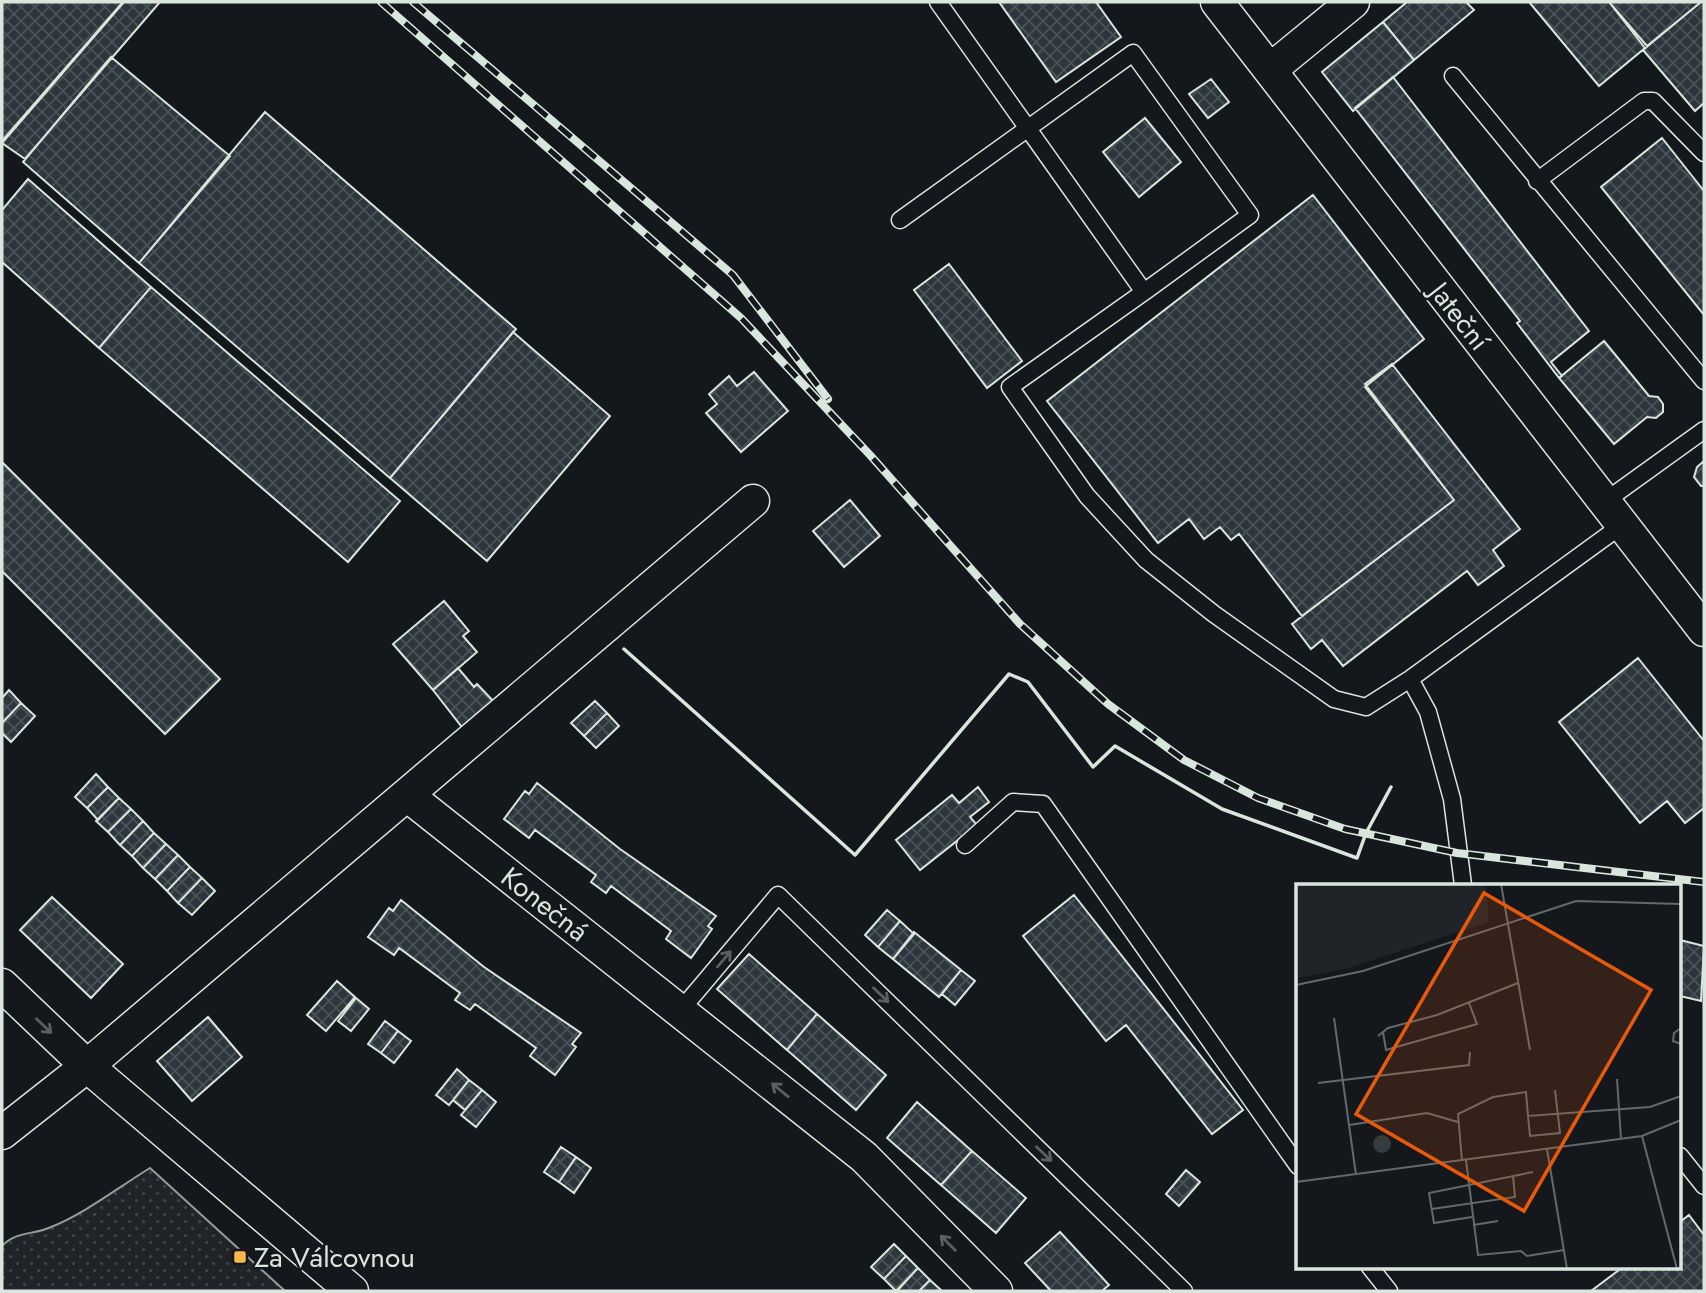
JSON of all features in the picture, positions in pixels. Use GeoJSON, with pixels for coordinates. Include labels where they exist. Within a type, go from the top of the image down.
{"type":"FeatureCollection","features":[{"type":"Feature","properties":{"kind":"street","name":"Jateční"},"geometry":{"type":"LineString","coordinates":[[1217,2],[1704,630]]}},
{"type":"Feature","properties":{"kind":"street"},"geometry":{"type":"LineString","coordinates":[[1270,70],[1353,2]]}},
{"type":"Feature","properties":{"kind":"street"},"geometry":{"type":"LineString","coordinates":[[2,1133],[87,1066],[753,501]]}},
{"type":"Feature","properties":{"kind":"street","name":"Konečná"},"geometry":{"type":"LineString","coordinates":[[407,795],[864,1157],[996,1291]]}},
{"type":"Feature","properties":{"kind":"street"},"geometry":{"type":"LineString","coordinates":[[2,985],[87,1066],[352,1291]]}},
{"type":"Feature","properties":{"kind":"lane"},"geometry":{"type":"LineString","coordinates":[[938,2],[1144,292]]}},
{"type":"Feature","properties":{"kind":"lane"},"geometry":{"type":"LineString","coordinates":[[900,220],[1133,52],[1250,215],[1010,387],[1087,496],[1146,560],[1214,614],[1334,699],[1366,707],[1410,679],[1613,513],[1704,430]]}},
{"type":"Feature","properties":{"kind":"lane"},"geometry":{"type":"LineString","coordinates":[[1453,76],[1704,381]]}},
{"type":"Feature","properties":{"kind":"lane"},"geometry":{"type":"LineString","coordinates":[[1537,181],[1644,101],[1653,101],[1704,153]]}},
{"type":"Feature","properties":{"kind":"lane"},"geometry":{"type":"LineString","coordinates":[[1410,679],[1428,712],[1452,799],[1463,884]]}},
{"type":"Feature","properties":{"kind":"lane"},"geometry":{"type":"LineString","coordinates":[[965,845],[1013,802],[1043,804],[1296,1163]]}},
{"type":"Feature","properties":{"kind":"lane"},"geometry":{"type":"LineString","coordinates":[[686,1015],[778,895],[1184,1291]]}},
{"type":"Feature","properties":{"kind":"lane"},"geometry":{"type":"LineString","coordinates":[[1682,1158],[1704,1186]]}},
{"type":"Feature","properties":{"kind":"lane"},"geometry":{"type":"LineString","coordinates":[[1371,1268],[1389,1291]]}},
{"type":"Feature","properties":{"kind":"shaded area"},"geometry":{"type":"Polygon","coordinates":[[[150,1168],[285,1291],[2,1291],[2,1246],[7,1241],[63,1222],[150,1168]]]}},
{"type":"Feature","properties":{"kind":"building"},"geometry":{"type":"Polygon","coordinates":[[[2,2],[123,2],[2,141],[2,2]]]}},
{"type":"Feature","properties":{"kind":"building"},"geometry":{"type":"Polygon","coordinates":[[[124,2],[160,2],[25,159],[2,143],[124,2]]]}},
{"type":"Feature","properties":{"kind":"building"},"geometry":{"type":"Polygon","coordinates":[[[999,2],[1096,2],[1121,37],[1056,82],[999,2]]]}},
{"type":"Feature","properties":{"kind":"building"},"geometry":{"type":"Polygon","coordinates":[[[1407,2],[1466,2],[1474,10],[1414,60],[1383,22],[1407,2]]]}},
{"type":"Feature","properties":{"kind":"building"},"geometry":{"type":"Polygon","coordinates":[[[1529,2],[1609,2],[1645,48],[1599,86],[1529,2]]]}},
{"type":"Feature","properties":{"kind":"building"},"geometry":{"type":"Polygon","coordinates":[[[1609,2],[1701,2],[1647,46],[1609,2]]]}},
{"type":"Feature","properties":{"kind":"building"},"geometry":{"type":"Polygon","coordinates":[[[1704,2],[1704,103],[1695,111],[1643,50],[1704,2]]]}},
{"type":"Feature","properties":{"kind":"building"},"geometry":{"type":"Polygon","coordinates":[[[1383,22],[1414,60],[1353,111],[1322,72],[1383,22]]]}},
{"type":"Feature","properties":{"kind":"building"},"geometry":{"type":"Polygon","coordinates":[[[111,57],[230,156],[139,263],[23,162],[111,57]]]}},
{"type":"Feature","properties":{"kind":"building"},"geometry":{"type":"Polygon","coordinates":[[[1393,77],[1589,331],[1551,362],[1562,376],[1559,378],[1517,323],[1520,321],[1355,108],[1393,77]]]}},
{"type":"Feature","properties":{"kind":"building"},"geometry":{"type":"Polygon","coordinates":[[[1211,79],[1229,102],[1208,118],[1189,94],[1211,79]]]}},
{"type":"Feature","properties":{"kind":"building"},"geometry":{"type":"Polygon","coordinates":[[[265,112],[516,329],[390,478],[139,263],[265,112]]]}},
{"type":"Feature","properties":{"kind":"building"},"geometry":{"type":"Polygon","coordinates":[[[1145,118],[1181,162],[1139,197],[1103,152],[1145,118]]]}},
{"type":"Feature","properties":{"kind":"building"},"geometry":{"type":"Polygon","coordinates":[[[1662,138],[1704,191],[1704,315],[1601,187],[1662,138]]]}},
{"type":"Feature","properties":{"kind":"building"},"geometry":{"type":"Polygon","coordinates":[[[28,179],[151,287],[99,348],[2,262],[2,210],[28,179]]]}},
{"type":"Feature","properties":{"kind":"building"},"geometry":{"type":"Polygon","coordinates":[[[1313,195],[1424,339],[1365,387],[1454,500],[1302,616],[1239,534],[1231,540],[1220,527],[1204,539],[1189,519],[1158,543],[1047,401],[1313,195]]]}},
{"type":"Feature","properties":{"kind":"building"},"geometry":{"type":"Polygon","coordinates":[[[949,264],[1022,361],[987,388],[914,290],[949,264]]]}},
{"type":"Feature","properties":{"kind":"building"},"geometry":{"type":"Polygon","coordinates":[[[151,287],[400,501],[348,562],[99,348],[151,287]]]}},
{"type":"Feature","properties":{"kind":"building"},"geometry":{"type":"Polygon","coordinates":[[[513,332],[610,416],[487,561],[390,478],[513,332]]]}},
{"type":"Feature","properties":{"kind":"building"},"geometry":{"type":"Polygon","coordinates":[[[1604,341],[1649,396],[1658,397],[1663,404],[1663,412],[1656,418],[1647,417],[1614,444],[1559,378],[1604,341]]]}},
{"type":"Feature","properties":{"kind":"building"},"geometry":{"type":"Polygon","coordinates":[[[1392,364],[1520,529],[1493,550],[1504,566],[1478,585],[1467,571],[1343,666],[1322,640],[1311,649],[1292,624],[1454,500],[1365,384],[1392,364]]]}},
{"type":"Feature","properties":{"kind":"building"},"geometry":{"type":"Polygon","coordinates":[[[754,372],[788,411],[741,452],[706,413],[717,404],[709,394],[729,376],[737,386],[754,372]]]}},
{"type":"Feature","properties":{"kind":"building"},"geometry":{"type":"Polygon","coordinates":[[[1704,461],[1704,486],[1701,486],[1694,477],[1697,467],[1704,461]]]}},
{"type":"Feature","properties":{"kind":"building"},"geometry":{"type":"Polygon","coordinates":[[[2,462],[220,679],[165,734],[2,571],[2,462]]]}},
{"type":"Feature","properties":{"kind":"building"},"geometry":{"type":"Polygon","coordinates":[[[850,500],[880,536],[844,567],[813,531],[850,500]]]}},
{"type":"Feature","properties":{"kind":"building"},"geometry":{"type":"Polygon","coordinates":[[[444,601],[469,631],[463,636],[477,652],[433,690],[393,644],[444,601]]]}},
{"type":"Feature","properties":{"kind":"building"},"geometry":{"type":"Polygon","coordinates":[[[1638,658],[1704,741],[1704,808],[1685,823],[1667,801],[1640,823],[1559,722],[1638,658]]]}},
{"type":"Feature","properties":{"kind":"building"},"geometry":{"type":"Polygon","coordinates":[[[458,668],[474,687],[477,684],[496,704],[465,731],[433,690],[458,668]]]}},
{"type":"Feature","properties":{"kind":"building"},"geometry":{"type":"Polygon","coordinates":[[[9,690],[21,703],[2,723],[2,698],[9,690]]]}},
{"type":"Feature","properties":{"kind":"building"},"geometry":{"type":"Polygon","coordinates":[[[595,701],[607,713],[584,736],[571,723],[595,701]]]}},
{"type":"Feature","properties":{"kind":"building"},"geometry":{"type":"Polygon","coordinates":[[[21,703],[35,716],[11,742],[2,733],[2,723],[21,703]]]}},
{"type":"Feature","properties":{"kind":"building"},"geometry":{"type":"Polygon","coordinates":[[[607,713],[619,726],[596,748],[584,736],[607,713]]]}},
{"type":"Feature","properties":{"kind":"building"},"geometry":{"type":"Polygon","coordinates":[[[96,774],[108,787],[87,808],[75,797],[96,774]]]}},
{"type":"Feature","properties":{"kind":"building"},"geometry":{"type":"Polygon","coordinates":[[[537,783],[620,849],[716,916],[708,926],[712,929],[691,958],[666,939],[671,931],[611,886],[606,893],[591,882],[596,875],[535,830],[529,838],[504,819],[525,791],[529,794],[537,783]]]}},
{"type":"Feature","properties":{"kind":"building"},"geometry":{"type":"Polygon","coordinates":[[[108,787],[119,798],[98,820],[87,808],[108,787]]]}},
{"type":"Feature","properties":{"kind":"building"},"geometry":{"type":"Polygon","coordinates":[[[978,787],[989,802],[970,817],[977,825],[920,870],[896,840],[952,795],[959,803],[978,787]]]}},
{"type":"Feature","properties":{"kind":"building"},"geometry":{"type":"Polygon","coordinates":[[[119,798],[131,809],[108,832],[96,821],[119,798]]]}},
{"type":"Feature","properties":{"kind":"building"},"geometry":{"type":"Polygon","coordinates":[[[131,809],[143,821],[120,845],[108,832],[131,809]]]}},
{"type":"Feature","properties":{"kind":"building"},"geometry":{"type":"Polygon","coordinates":[[[143,821],[154,833],[132,856],[120,845],[143,821]]]}},
{"type":"Feature","properties":{"kind":"building"},"geometry":{"type":"Polygon","coordinates":[[[154,833],[166,844],[143,868],[132,856],[154,833]]]}},
{"type":"Feature","properties":{"kind":"building"},"geometry":{"type":"Polygon","coordinates":[[[166,844],[178,855],[155,879],[143,868],[166,844]]]}},
{"type":"Feature","properties":{"kind":"building"},"geometry":{"type":"Polygon","coordinates":[[[178,855],[190,867],[167,891],[155,879],[178,855]]]}},
{"type":"Feature","properties":{"kind":"building"},"geometry":{"type":"Polygon","coordinates":[[[190,867],[202,878],[178,903],[167,891],[190,867]]]}},
{"type":"Feature","properties":{"kind":"building"},"geometry":{"type":"Polygon","coordinates":[[[202,878],[215,891],[192,915],[178,903],[202,878]]]}},
{"type":"Feature","properties":{"kind":"building"},"geometry":{"type":"Polygon","coordinates":[[[1074,895],[1243,1110],[1212,1134],[1126,1025],[1106,1041],[1023,936],[1074,895]]]}},
{"type":"Feature","properties":{"kind":"building"},"geometry":{"type":"Polygon","coordinates":[[[52,897],[123,964],[91,998],[20,930],[52,897]]]}},
{"type":"Feature","properties":{"kind":"building"},"geometry":{"type":"Polygon","coordinates":[[[401,900],[484,967],[581,1033],[572,1044],[576,1047],[555,1075],[530,1056],[536,1048],[475,1004],[470,1010],[455,1000],[460,993],[399,948],[394,955],[368,937],[389,908],[393,911],[401,900]]]}},
{"type":"Feature","properties":{"kind":"building"},"geometry":{"type":"Polygon","coordinates":[[[887,910],[900,921],[878,947],[865,935],[887,910]]]}},
{"type":"Feature","properties":{"kind":"building"},"geometry":{"type":"Polygon","coordinates":[[[900,921],[914,934],[893,959],[878,947],[900,921]]]}},
{"type":"Feature","properties":{"kind":"building"},"geometry":{"type":"Polygon","coordinates":[[[914,932],[961,970],[939,997],[893,959],[914,932]]]}},
{"type":"Feature","properties":{"kind":"building"},"geometry":{"type":"Polygon","coordinates":[[[1682,940],[1704,946],[1701,1001],[1682,996],[1682,940]]]}},
{"type":"Feature","properties":{"kind":"building"},"geometry":{"type":"Polygon","coordinates":[[[749,954],[817,1014],[787,1050],[717,989],[749,954]]]}},
{"type":"Feature","properties":{"kind":"building"},"geometry":{"type":"Polygon","coordinates":[[[961,970],[975,981],[955,1005],[942,994],[961,970]]]}},
{"type":"Feature","properties":{"kind":"building"},"geometry":{"type":"Polygon","coordinates":[[[337,981],[355,997],[326,1031],[307,1015],[337,981]]]}},
{"type":"Feature","properties":{"kind":"building"},"geometry":{"type":"Polygon","coordinates":[[[356,998],[369,1009],[351,1031],[338,1021],[356,998]]]}},
{"type":"Feature","properties":{"kind":"building"},"geometry":{"type":"Polygon","coordinates":[[[817,1014],[886,1075],[856,1110],[787,1050],[817,1014]]]}},
{"type":"Feature","properties":{"kind":"building"},"geometry":{"type":"Polygon","coordinates":[[[208,1017],[242,1057],[192,1101],[157,1061],[208,1017]]]}},
{"type":"Feature","properties":{"kind":"building"},"geometry":{"type":"Polygon","coordinates":[[[385,1021],[398,1031],[381,1053],[368,1044],[385,1021]]]}},
{"type":"Feature","properties":{"kind":"building"},"geometry":{"type":"Polygon","coordinates":[[[398,1031],[411,1041],[394,1063],[381,1053],[398,1031]]]}},
{"type":"Feature","properties":{"kind":"building"},"geometry":{"type":"Polygon","coordinates":[[[457,1069],[469,1080],[449,1105],[436,1095],[457,1069]]]}},
{"type":"Feature","properties":{"kind":"building"},"geometry":{"type":"Polygon","coordinates":[[[469,1080],[482,1090],[465,1110],[453,1100],[469,1080]]]}},
{"type":"Feature","properties":{"kind":"building"},"geometry":{"type":"Polygon","coordinates":[[[482,1090],[496,1102],[476,1127],[461,1115],[482,1090]]]}},
{"type":"Feature","properties":{"kind":"building"},"geometry":{"type":"Polygon","coordinates":[[[917,1102],[972,1151],[941,1185],[887,1138],[917,1102]]]}},
{"type":"Feature","properties":{"kind":"building"},"geometry":{"type":"Polygon","coordinates":[[[561,1147],[576,1157],[559,1182],[544,1172],[561,1147]]]}},
{"type":"Feature","properties":{"kind":"building"},"geometry":{"type":"Polygon","coordinates":[[[972,1151],[1026,1198],[996,1233],[941,1185],[972,1151]]]}},
{"type":"Feature","properties":{"kind":"building"},"geometry":{"type":"Polygon","coordinates":[[[576,1157],[591,1168],[574,1193],[559,1182],[576,1157]]]}},
{"type":"Feature","properties":{"kind":"building"},"geometry":{"type":"Polygon","coordinates":[[[1186,1170],[1200,1182],[1179,1206],[1166,1194],[1186,1170]]]}},
{"type":"Feature","properties":{"kind":"building"},"geometry":{"type":"Polygon","coordinates":[[[1689,1215],[1704,1235],[1704,1291],[1591,1291],[1622,1268],[1682,1268],[1682,1220],[1689,1215]]]}},
{"type":"Feature","properties":{"kind":"building"},"geometry":{"type":"Polygon","coordinates":[[[1060,1232],[1109,1285],[1102,1291],[1051,1291],[1025,1263],[1060,1232]]]}},
{"type":"Feature","properties":{"kind":"building"},"geometry":{"type":"Polygon","coordinates":[[[894,1244],[906,1256],[884,1279],[871,1267],[894,1244]]]}},
{"type":"Feature","properties":{"kind":"building"},"geometry":{"type":"Polygon","coordinates":[[[906,1256],[918,1268],[896,1291],[884,1279],[906,1256]]]}},
{"type":"Feature","properties":{"kind":"building"},"geometry":{"type":"Polygon","coordinates":[[[918,1268],[930,1280],[919,1291],[897,1291],[918,1268]]]}},
{"type":"Feature","properties":{"kind":"building"},"geometry":{"type":"Polygon","coordinates":[[[930,1280],[942,1291],[919,1291],[930,1280]]]}},
{"type":"Feature","properties":{"kind":"railway"},"geometry":{"type":"LineString","coordinates":[[381,2],[741,318],[870,455],[1020,624],[1108,704],[1184,760],[1258,798],[1345,829],[1457,853],[1704,882]]}},
{"type":"Feature","properties":{"kind":"railway"},"geometry":{"type":"LineString","coordinates":[[413,2],[733,275],[828,399]]}},
{"type":"Feature","properties":{"kind":"wall"},"geometry":{"type":"LineString","coordinates":[[624,649],[855,855],[1009,674],[1028,682],[1093,767],[1115,746],[1222,809],[1357,858],[1366,833],[1391,787]]}},
{"type":"Feature","properties":{"kind":"place","name":"Za Válcovnou"},"geometry":{"type":"Point","coordinates":[240,1257]}}]}
